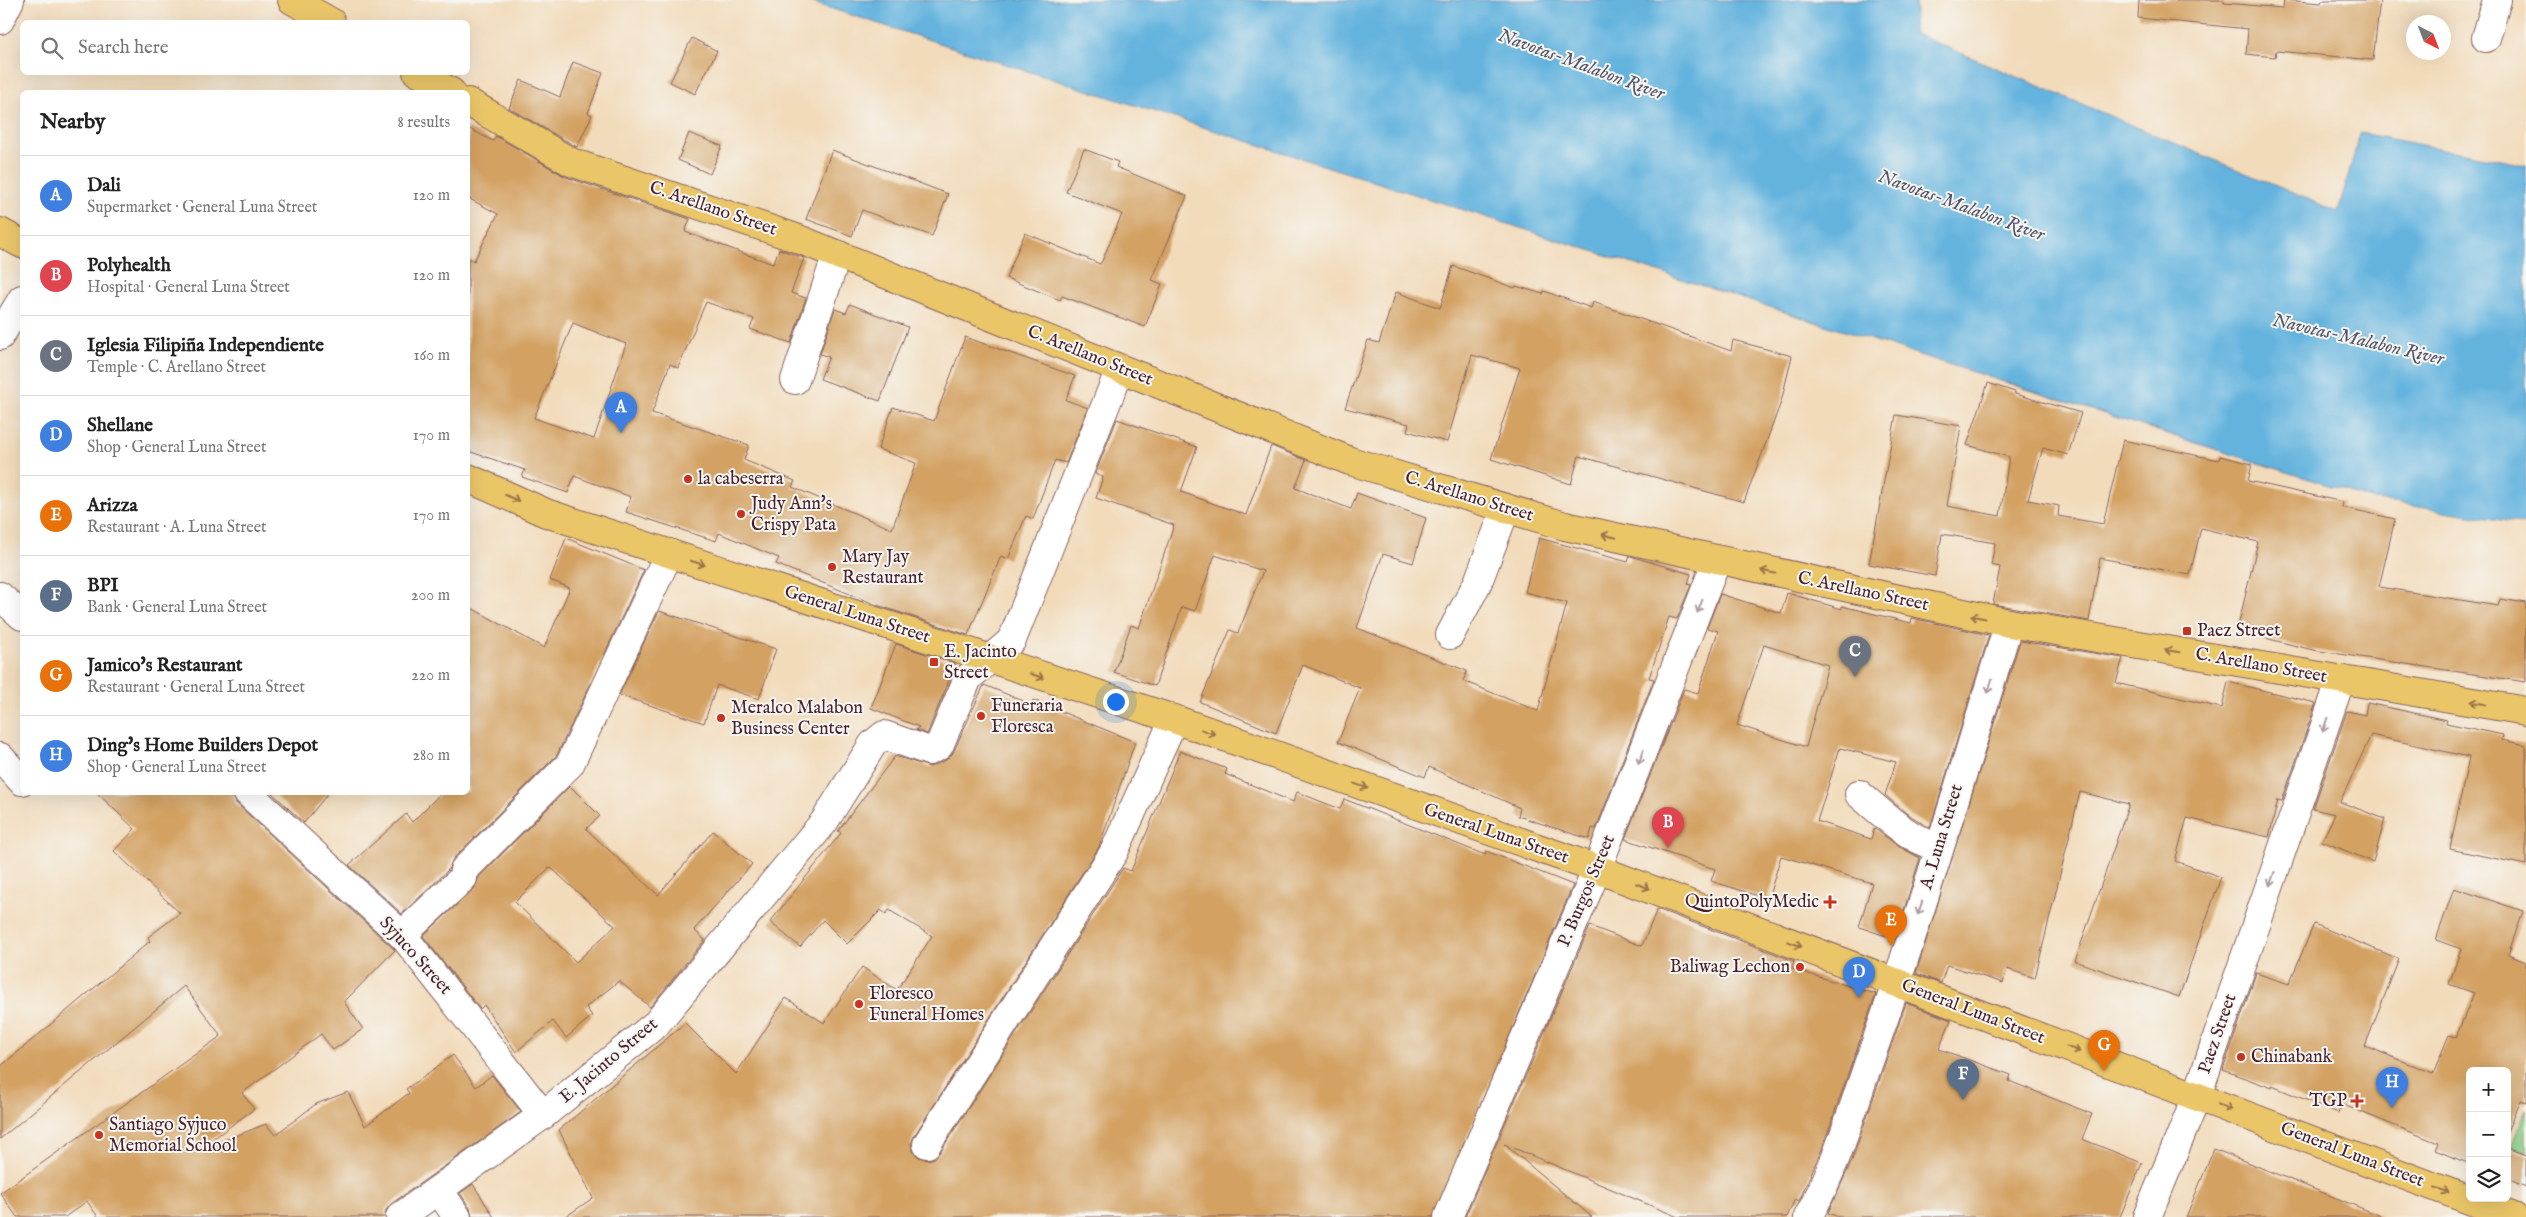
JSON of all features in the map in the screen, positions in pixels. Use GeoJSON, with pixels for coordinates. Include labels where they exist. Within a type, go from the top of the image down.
{"type":"FeatureCollection","features":[{"type":"Feature","properties":{"kind":"main road"},"geometry":{"type":"LineString","coordinates":[[292,0],[327,20]]}},
{"type":"Feature","properties":{"kind":"main road"},"geometry":{"type":"LineString","coordinates":[[422,75],[448,90]]}},
{"type":"Feature","properties":{"kind":"main road","name":"C. Arellano Street"},"geometry":{"type":"LineString","coordinates":[[470,103],[571,162],[677,196],[837,254],[1350,461],[1565,526],[2009,623],[2526,711]]}},
{"type":"Feature","properties":{"kind":"main road"},"geometry":{"type":"LineString","coordinates":[[0,232],[20,243]]}},
{"type":"Feature","properties":{"kind":"main road","name":"General Luna Street"},"geometry":{"type":"LineString","coordinates":[[470,479],[546,513],[1174,719],[1597,869],[2514,1217]]}},
{"type":"Feature","properties":{"kind":"street"},"geometry":{"type":"LineString","coordinates":[[0,20],[10,0]]}},
{"type":"Feature","properties":{"kind":"street"},"geometry":{"type":"LineString","coordinates":[[2486,38],[2497,0]]}},
{"type":"Feature","properties":{"kind":"street"},"geometry":{"type":"LineString","coordinates":[[795,380],[837,254]]}},
{"type":"Feature","properties":{"kind":"street"},"geometry":{"type":"LineString","coordinates":[[0,336],[20,302]]}},
{"type":"Feature","properties":{"kind":"street"},"geometry":{"type":"LineString","coordinates":[[991,660],[1012,640],[1120,369]]}},
{"type":"Feature","properties":{"kind":"street"},"geometry":{"type":"LineString","coordinates":[[1450,635],[1478,582],[1506,508]]}},
{"type":"Feature","properties":{"kind":"street"},"geometry":{"type":"LineString","coordinates":[[402,936],[463,878],[464,870],[570,764],[669,553]]}},
{"type":"Feature","properties":{"kind":"street","name":"P. Burgos Street"},"geometry":{"type":"LineString","coordinates":[[1448,1217],[1597,869],[1717,560]]}},
{"type":"Feature","properties":{"kind":"street"},"geometry":{"type":"LineString","coordinates":[[0,596],[20,614]]}},
{"type":"Feature","properties":{"kind":"street","name":"A. Luna Street"},"geometry":{"type":"LineString","coordinates":[[1808,1217],[1817,1201],[1843,1134],[1896,983],[2009,623]]}},
{"type":"Feature","properties":{"kind":"street","name":"E. Jacinto Street"},"geometry":{"type":"LineString","coordinates":[[400,1217],[543,1115],[656,1024],[824,822],[873,744],[884,735],[929,751],[935,750],[968,678],[991,660]]}},
{"type":"Feature","properties":{"kind":"street","name":"Paez Street"},"geometry":{"type":"LineString","coordinates":[[2147,1217],[2197,1096],[2341,679]]}},
{"type":"Feature","properties":{"kind":"street"},"geometry":{"type":"LineString","coordinates":[[926,1144],[1114,852],[1174,719]]}},
{"type":"Feature","properties":{"kind":"street"},"geometry":{"type":"LineString","coordinates":[[0,757],[20,779]]}},
{"type":"Feature","properties":{"kind":"street"},"geometry":{"type":"LineString","coordinates":[[1859,794],[1900,828],[1926,844],[1939,848]]}},
{"type":"Feature","properties":{"kind":"street","name":"Syjuco Street"},"geometry":{"type":"LineString","coordinates":[[250,795],[402,936],[485,1038],[543,1115]]}},
{"type":"Feature","properties":{"kind":"street"},"geometry":{"type":"LineString","coordinates":[[439,1190],[457,1217]]}},
{"type":"Feature","properties":{"kind":"green space"},"geometry":{"type":"Polygon","coordinates":[[[2526,1109],[2526,1153],[2511,1147],[2526,1109]]]}},
{"type":"Feature","properties":{"kind":"water","name":"Navotas-Malabon River"},"geometry":{"type":"Polygon","coordinates":[[[804,0],[1916,0],[1913,33],[2338,212],[2360,133],[2526,165],[2526,524],[2375,500],[804,0]]]}},
{"type":"Feature","properties":{"kind":"building"},"geometry":{"type":"Polygon","coordinates":[[[2139,0],[2224,0],[2224,3],[2283,8],[2284,0],[2321,3],[2322,0],[2380,0],[2373,60],[2276,51],[2275,57],[2246,54],[2248,29],[2138,18],[2139,0]]]}},
{"type":"Feature","properties":{"kind":"building"},"geometry":{"type":"Polygon","coordinates":[[[692,38],[717,51],[695,94],[670,82],[692,38]]]}},
{"type":"Feature","properties":{"kind":"building"},"geometry":{"type":"Polygon","coordinates":[[[573,62],[603,73],[588,113],[592,115],[577,147],[509,108],[521,80],[560,97],[573,62]]]}},
{"type":"Feature","properties":{"kind":"building"},"geometry":{"type":"Polygon","coordinates":[[[470,129],[493,141],[496,136],[566,177],[690,219],[685,232],[773,264],[779,249],[804,258],[791,293],[806,298],[791,343],[750,329],[754,319],[706,302],[678,368],[670,364],[652,413],[749,445],[744,460],[795,481],[792,487],[892,529],[916,463],[878,449],[893,407],[934,421],[965,337],[1075,376],[1066,400],[1088,408],[1066,463],[1055,460],[1033,519],[1026,516],[1008,559],[1001,556],[968,635],[877,605],[776,564],[779,558],[719,533],[716,541],[626,512],[631,497],[574,476],[568,493],[522,477],[525,470],[470,452],[470,259],[474,261],[498,214],[470,199],[470,129]],[[573,323],[534,418],[594,439],[626,344],[573,323]]]}},
{"type":"Feature","properties":{"kind":"building"},"geometry":{"type":"Polygon","coordinates":[[[689,133],[722,146],[710,174],[678,160],[689,133]]]}},
{"type":"Feature","properties":{"kind":"building"},"geometry":{"type":"Polygon","coordinates":[[[1084,149],[1118,162],[1116,167],[1187,196],[1152,280],[1162,284],[1145,327],[1062,296],[1060,300],[1006,278],[1025,233],[1100,264],[1102,261],[1122,214],[1066,192],[1084,149]]]}},
{"type":"Feature","properties":{"kind":"building"},"geometry":{"type":"Polygon","coordinates":[[[832,150],[948,194],[932,236],[862,210],[852,236],[806,219],[832,150]]]}},
{"type":"Feature","properties":{"kind":"building"},"geometry":{"type":"Polygon","coordinates":[[[1453,266],[1515,288],[1516,286],[1543,294],[1544,291],[1591,308],[1593,302],[1731,351],[1733,340],[1792,356],[1781,402],[1744,502],[1579,456],[1571,484],[1491,459],[1520,368],[1472,355],[1447,442],[1407,431],[1409,424],[1345,408],[1368,340],[1379,343],[1396,292],[1440,308],[1453,266]]]}},
{"type":"Feature","properties":{"kind":"building"},"geometry":{"type":"Polygon","coordinates":[[[850,304],[908,327],[880,401],[820,379],[829,357],[820,354],[835,309],[846,313],[850,304]]]}},
{"type":"Feature","properties":{"kind":"building"},"geometry":{"type":"Polygon","coordinates":[[[1988,383],[2015,392],[2015,394],[2081,413],[2068,455],[2043,448],[2028,500],[2059,506],[2058,516],[2103,524],[2123,440],[2219,460],[2220,456],[2252,464],[2248,481],[2343,502],[2342,507],[2395,519],[2379,587],[2498,606],[2500,599],[2526,603],[2526,682],[2313,650],[2237,631],[2258,542],[2201,528],[2190,575],[2100,558],[2089,621],[1993,604],[2000,567],[1991,565],[1995,543],[1942,534],[1935,576],[1869,564],[1896,415],[1961,426],[1947,506],[2000,516],[2009,457],[1967,445],[1988,383]]]}},
{"type":"Feature","properties":{"kind":"building"},"geometry":{"type":"Polygon","coordinates":[[[1117,419],[1197,447],[1181,492],[1246,515],[1271,446],[1306,460],[1295,488],[1351,509],[1357,493],[1426,518],[1413,563],[1383,554],[1357,628],[1467,671],[1463,681],[1538,711],[1567,603],[1525,592],[1539,538],[1628,562],[1630,556],[1691,574],[1688,584],[1691,585],[1677,619],[1669,617],[1649,678],[1654,679],[1596,829],[1592,828],[1589,839],[1518,816],[1520,808],[1429,767],[1425,777],[1338,742],[1360,688],[1303,665],[1276,733],[1200,702],[1230,630],[1238,633],[1263,571],[1215,555],[1195,611],[1182,607],[1155,686],[1114,672],[1131,625],[1139,628],[1174,525],[1096,498],[1103,477],[1095,474],[1117,419]]]}},
{"type":"Feature","properties":{"kind":"building"},"geometry":{"type":"Polygon","coordinates":[[[566,538],[644,570],[557,755],[453,859],[448,870],[402,914],[349,865],[406,814],[412,822],[439,795],[470,795],[470,607],[544,648],[570,588],[550,580],[566,538]]]}},
{"type":"Feature","properties":{"kind":"building"},"geometry":{"type":"Polygon","coordinates":[[[1787,593],[1842,609],[1842,606],[1911,623],[1912,618],[1989,635],[1930,828],[1906,813],[1885,795],[1896,762],[1840,748],[1817,821],[1871,839],[1874,828],[1898,846],[1920,858],[1895,939],[1859,927],[1872,883],[1781,856],[1768,899],[1711,881],[1715,869],[1625,839],[1684,689],[1698,693],[1718,631],[1707,628],[1720,594],[1781,613],[1787,593]],[[1764,645],[1737,725],[1806,747],[1828,665],[1764,645]]]}},
{"type":"Feature","properties":{"kind":"building"},"geometry":{"type":"Polygon","coordinates":[[[659,611],[776,649],[759,699],[717,685],[704,723],[619,695],[659,611]]]}},
{"type":"Feature","properties":{"kind":"building"},"geometry":{"type":"Polygon","coordinates":[[[2020,641],[2123,658],[2116,683],[2222,708],[2228,682],[2316,703],[2282,801],[2278,800],[2269,837],[2187,818],[2175,861],[2221,877],[2179,997],[2075,961],[2129,804],[2080,792],[2035,978],[2007,969],[2003,983],[1947,965],[1941,983],[1916,973],[2020,641]]]}},
{"type":"Feature","properties":{"kind":"building"},"geometry":{"type":"Polygon","coordinates":[[[896,644],[956,664],[927,734],[916,730],[919,727],[871,708],[896,644]]]}},
{"type":"Feature","properties":{"kind":"building"},"geometry":{"type":"Polygon","coordinates":[[[984,685],[1031,704],[1033,700],[1135,742],[1099,847],[914,1136],[911,1144],[913,1152],[927,1160],[935,1158],[940,1152],[1123,868],[1131,871],[1180,751],[1227,769],[1225,774],[1293,802],[1297,792],[1340,809],[1344,799],[1485,855],[1486,851],[1573,885],[1433,1217],[565,1217],[593,1198],[559,1130],[685,1023],[736,1074],[786,998],[824,1023],[862,967],[897,990],[932,936],[889,910],[886,914],[881,910],[847,944],[823,920],[800,947],[770,922],[841,833],[838,831],[895,756],[930,767],[946,760],[953,753],[984,685]]]}},
{"type":"Feature","properties":{"kind":"building"},"geometry":{"type":"Polygon","coordinates":[[[2367,703],[2447,720],[2446,723],[2503,735],[2502,740],[2526,745],[2526,865],[2450,849],[2469,757],[2371,735],[2340,802],[2385,819],[2373,862],[2322,841],[2335,814],[2313,809],[2347,711],[2365,715],[2367,703]]]}},
{"type":"Feature","properties":{"kind":"building"},"geometry":{"type":"Polygon","coordinates":[[[570,786],[600,816],[586,829],[658,895],[713,831],[752,864],[694,930],[705,940],[650,1007],[619,981],[586,1007],[592,1016],[566,1038],[553,1021],[516,1052],[484,1005],[480,1009],[423,936],[474,889],[479,877],[570,786]],[[550,867],[515,902],[576,962],[615,926],[550,867]]]}},
{"type":"Feature","properties":{"kind":"building"},"geometry":{"type":"Polygon","coordinates":[[[99,795],[233,795],[236,803],[395,950],[344,1002],[363,1029],[333,1050],[321,1034],[242,1093],[254,1109],[210,1141],[212,1145],[266,1124],[275,1135],[316,1104],[348,1092],[365,1126],[409,1093],[406,1089],[453,1055],[476,1087],[492,1075],[521,1112],[391,1204],[386,1210],[385,1217],[98,1217],[87,1201],[65,1217],[17,1217],[0,1193],[221,1036],[184,986],[0,1139],[0,1067],[150,941],[148,937],[180,913],[114,851],[135,829],[99,795]]]}},
{"type":"Feature","properties":{"kind":"building"},"geometry":{"type":"Polygon","coordinates":[[[274,795],[327,795],[304,823],[274,795]]]}},
{"type":"Feature","properties":{"kind":"building"},"geometry":{"type":"Polygon","coordinates":[[[2454,888],[2523,911],[2508,955],[2526,962],[2526,1102],[2520,1100],[2511,1122],[2511,1067],[2466,1067],[2466,1162],[2435,1150],[2438,1143],[2341,1104],[2338,1113],[2272,1086],[2272,1088],[2223,1070],[2256,973],[2289,984],[2314,924],[2399,959],[2365,1046],[2433,1073],[2449,1035],[2456,1037],[2474,993],[2449,984],[2461,949],[2436,940],[2454,888]]]}},
{"type":"Feature","properties":{"kind":"building"},"geometry":{"type":"Polygon","coordinates":[[[1657,909],[1794,961],[1792,969],[1876,994],[1822,1149],[1799,1201],[1795,1199],[1787,1217],[1678,1217],[1504,1144],[1592,1217],[1465,1217],[1590,926],[1642,946],[1657,909]]]}},
{"type":"Feature","properties":{"kind":"building"},"geometry":{"type":"Polygon","coordinates":[[[1906,1003],[1951,1020],[1939,1049],[2011,1075],[2009,1081],[2092,1114],[2082,1139],[2142,1163],[2120,1217],[1839,1217],[1828,1213],[1852,1160],[1906,1003]]]}},
{"type":"Feature","properties":{"kind":"building"},"geometry":{"type":"Polygon","coordinates":[[[2214,1149],[2381,1216],[2381,1217],[2186,1217],[2214,1149]]]}},
{"type":"Feature","properties":{"kind":"building"},"geometry":{"type":"Polygon","coordinates":[[[2511,1150],[2526,1156],[2526,1187],[2511,1181],[2511,1150]]]}},
{"type":"Feature","properties":{"kind":"building"},"geometry":{"type":"Polygon","coordinates":[[[473,1184],[494,1217],[472,1217],[470,1208],[460,1193],[473,1184]]]}},
{"type":"Feature","properties":{"kind":"place","name":"Dali"},"geometry":{"type":"Point","coordinates":[621,433]}},
{"type":"Feature","properties":{"kind":"place","name":"la cabeserra"},"geometry":{"type":"Point","coordinates":[688,479]}},
{"type":"Feature","properties":{"kind":"place","name":"Judy Ann's Crispy Pata"},"geometry":{"type":"Point","coordinates":[741,514]}},
{"type":"Feature","properties":{"kind":"place","name":"Mary Jay Restaurant"},"geometry":{"type":"Point","coordinates":[832,567]}},
{"type":"Feature","properties":{"kind":"place","name":"Paez Street"},"geometry":{"type":"Point","coordinates":[2187,631]}},
{"type":"Feature","properties":{"kind":"place","name":"E. Jacinto Street"},"geometry":{"type":"Point","coordinates":[934,662]}},
{"type":"Feature","properties":{"kind":"place","name":"Iglesia Filipiña Independiente"},"geometry":{"type":"Point","coordinates":[1855,677]}},
{"type":"Feature","properties":{"kind":"place","name":"Funeraria Floresca"},"geometry":{"type":"Point","coordinates":[981,716]}},
{"type":"Feature","properties":{"kind":"place","name":"Meralco Malabon Business Center"},"geometry":{"type":"Point","coordinates":[721,718]}},
{"type":"Feature","properties":{"kind":"place","name":"Polyhealth"},"geometry":{"type":"Point","coordinates":[1668,848]}},
{"type":"Feature","properties":{"kind":"place","name":"QuintoPolyMedic"},"geometry":{"type":"Point","coordinates":[1830,902]}},
{"type":"Feature","properties":{"kind":"place","name":"Arizza"},"geometry":{"type":"Point","coordinates":[1891,946]}},
{"type":"Feature","properties":{"kind":"place","name":"Baliwag Lechon"},"geometry":{"type":"Point","coordinates":[1800,967]}},
{"type":"Feature","properties":{"kind":"place","name":"Shellane"},"geometry":{"type":"Point","coordinates":[1859,998]}},
{"type":"Feature","properties":{"kind":"place","name":"Floresco Funeral Homes"},"geometry":{"type":"Point","coordinates":[859,1004]}},
{"type":"Feature","properties":{"kind":"place","name":"Chinabank"},"geometry":{"type":"Point","coordinates":[2241,1057]}},
{"type":"Feature","properties":{"kind":"place","name":"Jamico's Restaurant"},"geometry":{"type":"Point","coordinates":[2104,1071]}},
{"type":"Feature","properties":{"kind":"place","name":"BPI"},"geometry":{"type":"Point","coordinates":[1963,1100]}},
{"type":"Feature","properties":{"kind":"place","name":"TGP"},"geometry":{"type":"Point","coordinates":[2357,1101]}},
{"type":"Feature","properties":{"kind":"place","name":"Ding's Home Builders Depot"},"geometry":{"type":"Point","coordinates":[2392,1108]}},
{"type":"Feature","properties":{"kind":"place","name":"Santiago Syjuco Memorial School"},"geometry":{"type":"Point","coordinates":[99,1135]}}]}
